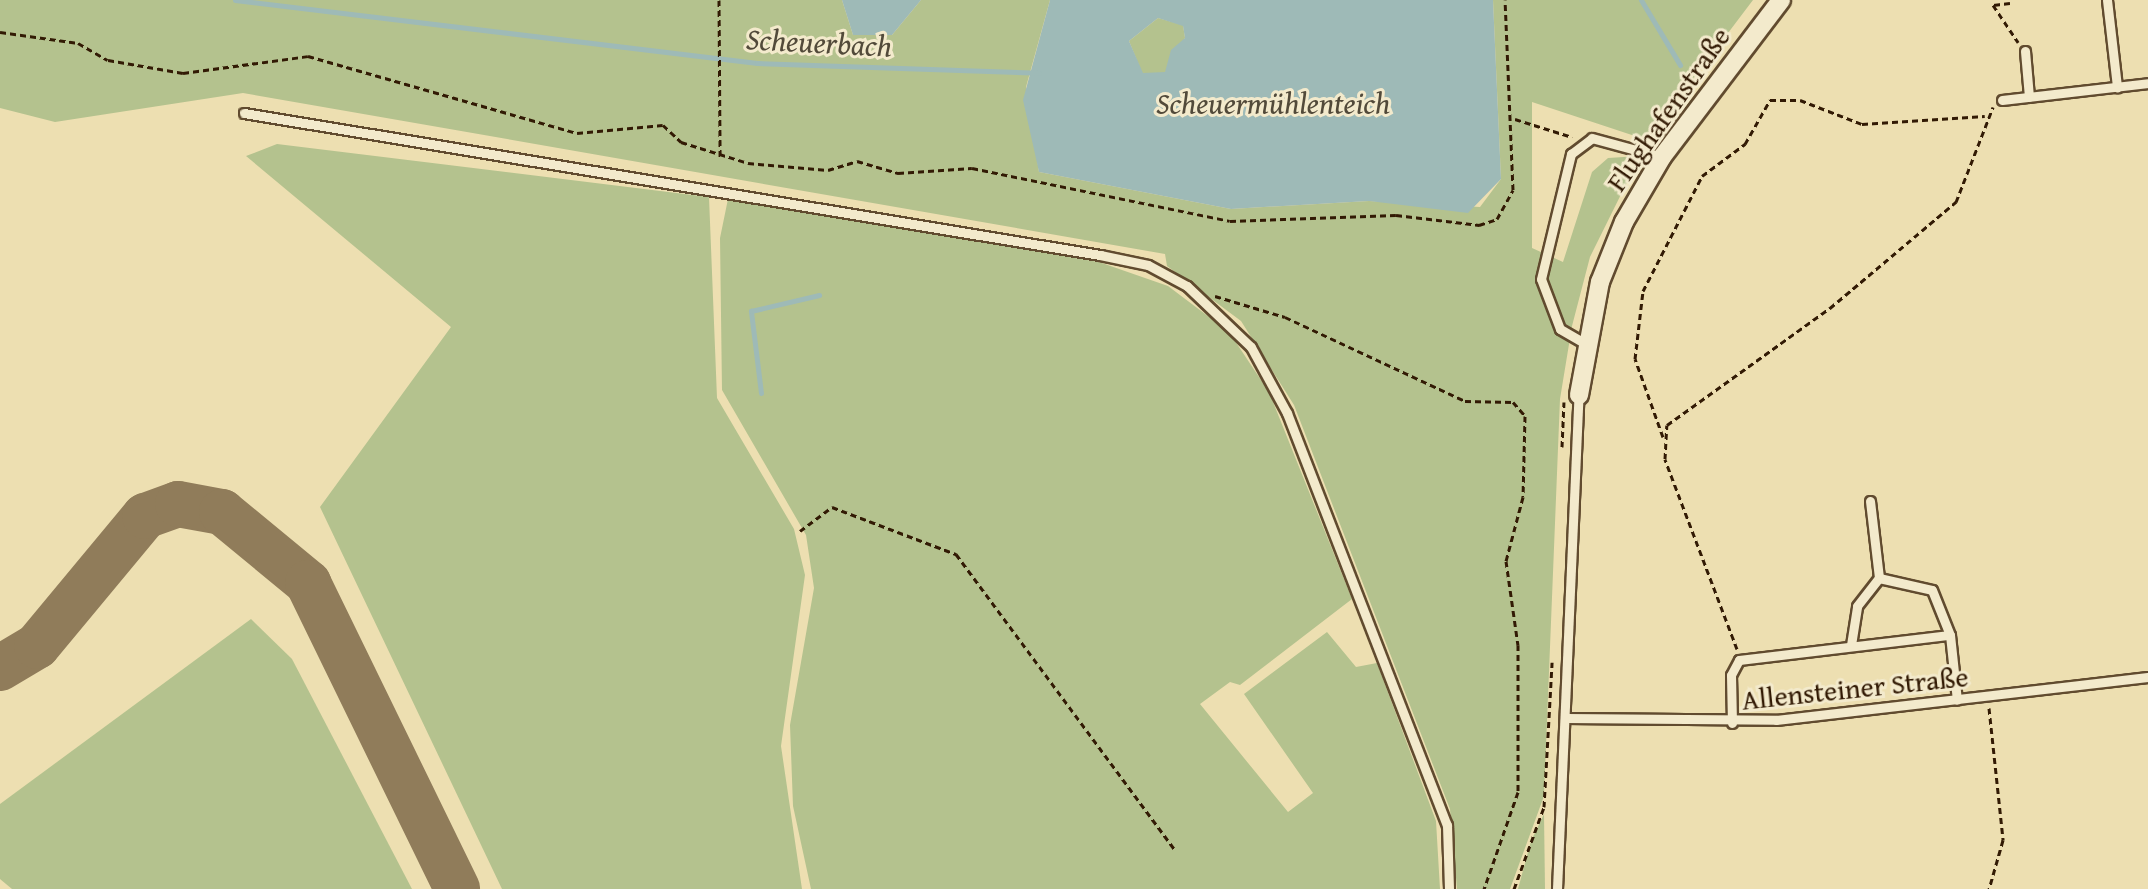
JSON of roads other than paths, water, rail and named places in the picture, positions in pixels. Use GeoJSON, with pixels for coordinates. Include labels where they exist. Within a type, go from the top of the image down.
{"type":"FeatureCollection","features":[{"type":"Feature","properties":{"kind":"street","name":"Flughafenstraße"},"geometry":{"type":"LineString","coordinates":[[1572,394],[1610,253],[1662,157],[1781,0]]}},
{"type":"Feature","properties":{"kind":"lane"},"geometry":{"type":"LineString","coordinates":[[2107,0],[2117,87]]}},
{"type":"Feature","properties":{"kind":"lane"},"geometry":{"type":"LineString","coordinates":[[2025,51],[2029,97]]}},
{"type":"Feature","properties":{"kind":"lane"},"geometry":{"type":"LineString","coordinates":[[2002,100],[2148,83]]}},
{"type":"Feature","properties":{"kind":"lane"},"geometry":{"type":"LineString","coordinates":[[244,113],[1100,255],[1148,265],[1206,301],[1251,347],[1287,413],[1447,825],[1449,889]]}},
{"type":"Feature","properties":{"kind":"lane"},"geometry":{"type":"LineString","coordinates":[[1586,344],[1560,329],[1541,279],[1571,154],[1586,141],[1662,157]]}},
{"type":"Feature","properties":{"kind":"lane"},"geometry":{"type":"LineString","coordinates":[[1557,889],[1566,718],[1572,394]]}},
{"type":"Feature","properties":{"kind":"lane"},"geometry":{"type":"LineString","coordinates":[[1851,645],[1857,606],[1879,578],[1870,501]]}},
{"type":"Feature","properties":{"kind":"lane"},"geometry":{"type":"LineString","coordinates":[[1879,578],[1932,590],[1950,635],[1957,700]]}},
{"type":"Feature","properties":{"kind":"lane"},"geometry":{"type":"LineString","coordinates":[[1732,723],[1731,675],[1739,660],[1950,635]]}},
{"type":"Feature","properties":{"kind":"lane","name":"Allensteiner Straße"},"geometry":{"type":"LineString","coordinates":[[1566,718],[1732,723],[2148,677]]}},
{"type":"Feature","properties":{"kind":"water"},"geometry":{"type":"Polygon","coordinates":[[[842,0],[921,0],[892,35],[853,35],[842,0]]]}},
{"type":"Feature","properties":{"kind":"water","name":"Scheuermühlenteich"},"geometry":{"type":"Polygon","coordinates":[[[1050,0],[1493,0],[1501,179],[1468,213],[1369,201],[1231,209],[1039,172],[1023,100],[1050,0]],[[1158,18],[1129,41],[1143,73],[1165,72],[1171,50],[1185,38],[1183,26],[1158,18]]]}},
{"type":"Feature","properties":{"kind":"waterway","name":"Scheuerbach"},"geometry":{"type":"LineString","coordinates":[[235,0],[757,63],[1039,73]]}},
{"type":"Feature","properties":{"kind":"waterway","name":"Scheuerbach"},"geometry":{"type":"LineString","coordinates":[[1641,0],[1680,65]]}},
{"type":"Feature","properties":{"kind":"waterway"},"geometry":{"type":"LineString","coordinates":[[761,393],[751,311],[819,295]]}}]}
